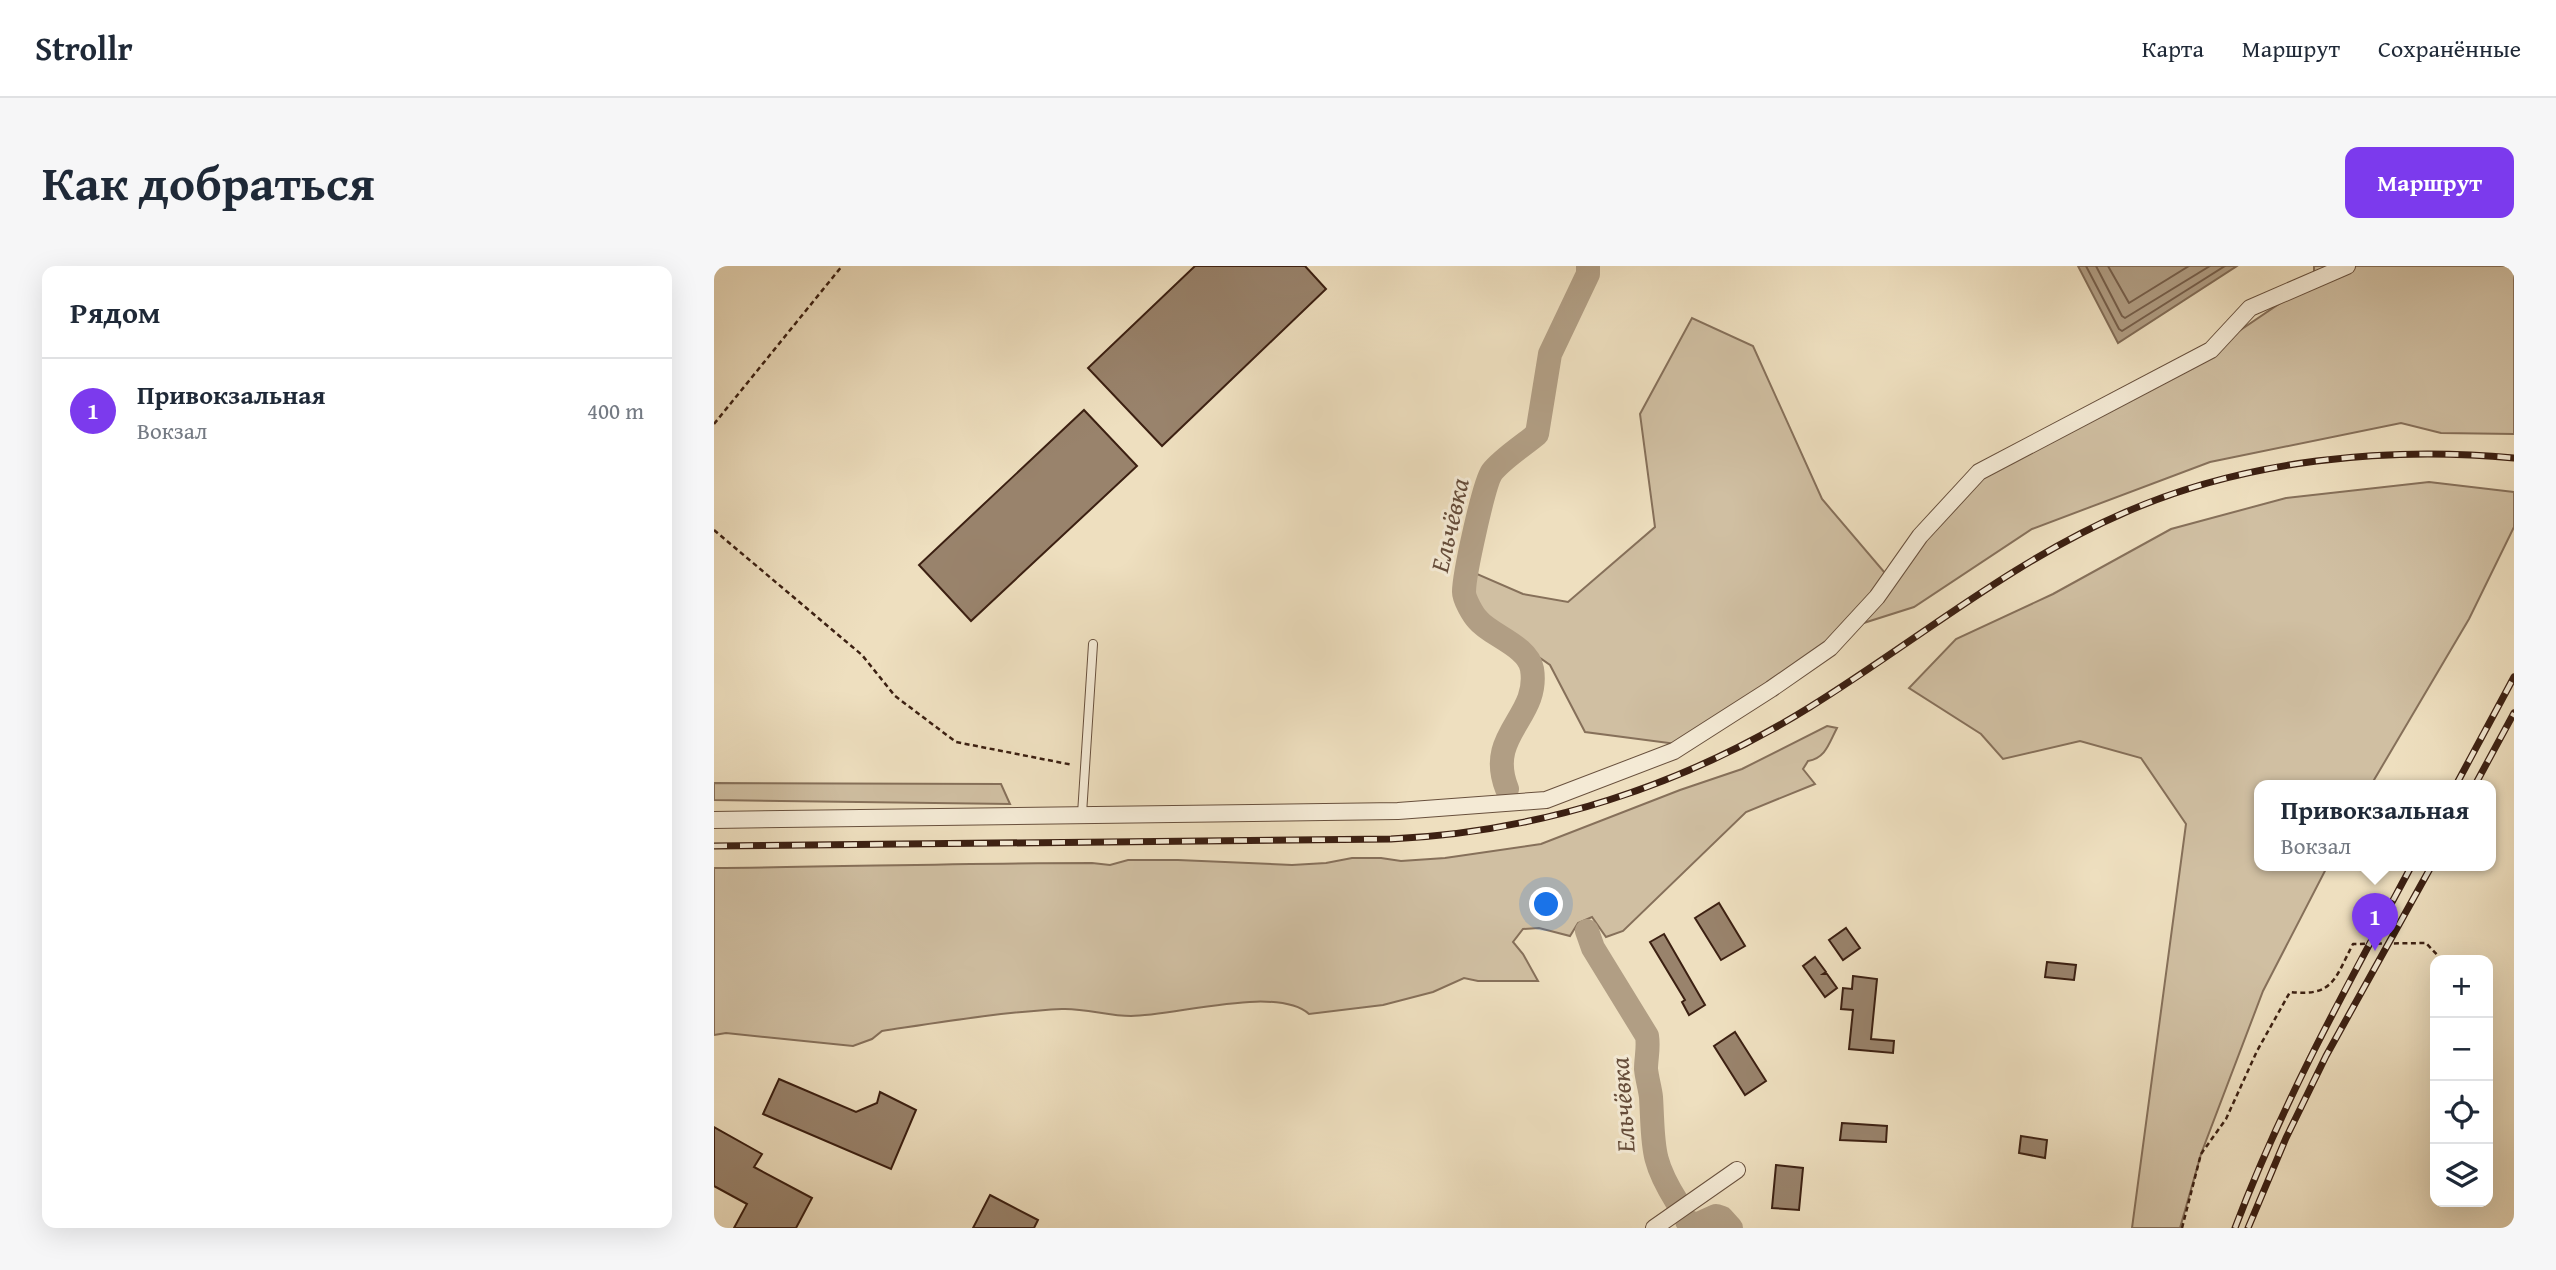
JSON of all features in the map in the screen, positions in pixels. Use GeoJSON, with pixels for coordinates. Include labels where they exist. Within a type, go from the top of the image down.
{"type":"FeatureCollection","features":[{"type":"Feature","properties":{"kind":"street"},"geometry":{"type":"LineString","coordinates":[[714,820],[1398,811],[1546,800],[1674,751],[1830,648],[1877,597],[1920,536],[1979,472],[2211,350],[2250,307],[2347,266]]}},
{"type":"Feature","properties":{"kind":"street"},"geometry":{"type":"LineString","coordinates":[[1654,1228],[1737,1170]]}},
{"type":"Feature","properties":{"kind":"lane"},"geometry":{"type":"LineString","coordinates":[[1082,814],[1093,644]]}},
{"type":"Feature","properties":{"kind":"path"},"geometry":{"type":"LineString","coordinates":[[714,424],[842,266]]}},
{"type":"Feature","properties":{"kind":"path"},"geometry":{"type":"LineString","coordinates":[[714,530],[862,655],[895,696],[956,742],[1083,767]]}},
{"type":"Feature","properties":{"kind":"path"},"geometry":{"type":"LineString","coordinates":[[2182,1228],[2201,1154],[2226,1119],[2257,1051],[2290,992],[2319,992],[2329,986],[2353,944],[2426,943],[2437,955]]}},
{"type":"Feature","properties":{"kind":"shaded area"},"geometry":{"type":"Polygon","coordinates":[[[2314,266],[2514,266],[2514,434],[2441,433],[2401,423],[2210,462],[2032,529],[1914,607],[1848,628],[1684,745],[1585,732],[1550,665],[1473,611],[1468,570],[1523,594],[1568,602],[1655,527],[1640,414],[1692,318],[1753,346],[1822,499],[1890,579],[1979,472],[2211,350],[2314,280],[2314,266]]]}},
{"type":"Feature","properties":{"kind":"shaded area"},"geometry":{"type":"Polygon","coordinates":[[[2429,482],[2514,492],[2514,527],[2469,619],[2374,780],[2254,780],[2254,871],[2325,871],[2263,991],[2201,1154],[2180,1228],[2132,1228],[2186,824],[2141,758],[2080,741],[2003,759],[1981,734],[1909,688],[1956,639],[2053,594],[2171,529],[2286,498],[2429,482]]]}},
{"type":"Feature","properties":{"kind":"shaded area"},"geometry":{"type":"Polygon","coordinates":[[[1827,726],[1837,728],[1829,744],[1819,757],[1808,761],[1803,769],[1815,784],[1746,812],[1623,931],[1606,937],[1592,917],[1578,923],[1570,936],[1539,928],[1523,929],[1513,942],[1538,981],[1478,981],[1464,978],[1433,992],[1383,1005],[1309,1014],[1294,1006],[1273,1002],[1224,1004],[1131,1016],[1071,1009],[1017,1012],[882,1031],[872,1039],[853,1046],[726,1033],[714,1035],[714,868],[1045,863],[1110,865],[1128,860],[1292,865],[1352,858],[1401,861],[1445,858],[1541,844],[1742,769],[1827,726]]]}},
{"type":"Feature","properties":{"kind":"shaded area"},"geometry":{"type":"Polygon","coordinates":[[[714,783],[1001,784],[1010,804],[714,800],[714,783]]]}},
{"type":"Feature","properties":{"kind":"water"},"geometry":{"type":"Polygon","coordinates":[[[2078,266],[2237,266],[2118,343],[2078,266]]]}},
{"type":"Feature","properties":{"kind":"building"},"geometry":{"type":"Polygon","coordinates":[[[1195,266],[1305,266],[1326,289],[1162,446],[1088,368],[1195,266]]]}},
{"type":"Feature","properties":{"kind":"building"},"geometry":{"type":"Polygon","coordinates":[[[1084,410],[1137,466],[971,621],[919,565],[1084,410]]]}},
{"type":"Feature","properties":{"kind":"building"},"geometry":{"type":"Polygon","coordinates":[[[1719,903],[1745,946],[1721,960],[1695,918],[1719,903]]]}},
{"type":"Feature","properties":{"kind":"building"},"geometry":{"type":"Polygon","coordinates":[[[1846,928],[1860,948],[1843,960],[1829,940],[1846,928]]]}},
{"type":"Feature","properties":{"kind":"building"},"geometry":{"type":"Polygon","coordinates":[[[1664,934],[1705,1005],[1689,1015],[1682,1002],[1685,1000],[1650,942],[1664,934]]]}},
{"type":"Feature","properties":{"kind":"building"},"geometry":{"type":"Polygon","coordinates":[[[1815,957],[1826,972],[1823,974],[1827,974],[1837,988],[1825,997],[1803,966],[1815,957]]]}},
{"type":"Feature","properties":{"kind":"building"},"geometry":{"type":"Polygon","coordinates":[[[2047,962],[2076,965],[2074,980],[2045,977],[2047,962]]]}},
{"type":"Feature","properties":{"kind":"building"},"geometry":{"type":"Polygon","coordinates":[[[1853,976],[1877,979],[1871,1039],[1894,1041],[1893,1053],[1849,1049],[1853,1010],[1841,1009],[1843,988],[1852,989],[1853,976]]]}},
{"type":"Feature","properties":{"kind":"building"},"geometry":{"type":"Polygon","coordinates":[[[1735,1032],[1766,1081],[1745,1095],[1714,1046],[1735,1032]]]}},
{"type":"Feature","properties":{"kind":"building"},"geometry":{"type":"Polygon","coordinates":[[[779,1079],[856,1112],[877,1103],[880,1092],[916,1110],[891,1169],[763,1114],[779,1079]]]}},
{"type":"Feature","properties":{"kind":"building"},"geometry":{"type":"Polygon","coordinates":[[[1842,1123],[1887,1126],[1886,1142],[1840,1140],[1842,1123]]]}},
{"type":"Feature","properties":{"kind":"building"},"geometry":{"type":"Polygon","coordinates":[[[714,1127],[762,1154],[754,1167],[812,1198],[796,1228],[734,1228],[747,1204],[714,1186],[714,1127]]]}},
{"type":"Feature","properties":{"kind":"building"},"geometry":{"type":"Polygon","coordinates":[[[2021,1136],[2047,1140],[2045,1158],[2019,1153],[2021,1136]]]}},
{"type":"Feature","properties":{"kind":"building"},"geometry":{"type":"Polygon","coordinates":[[[1776,1165],[1803,1168],[1799,1210],[1772,1208],[1776,1165]]]}},
{"type":"Feature","properties":{"kind":"building"},"geometry":{"type":"Polygon","coordinates":[[[990,1195],[1038,1220],[1034,1228],[973,1228],[990,1195]]]}},
{"type":"Feature","properties":{"kind":"waterway","name":"Ельчёвка"},"geometry":{"type":"LineString","coordinates":[[1507,789],[1502,770],[1503,754],[1507,740],[1528,701],[1532,686],[1532,669],[1524,654],[1476,618],[1465,599],[1465,582],[1488,480],[1501,462],[1537,434],[1550,354],[1588,274],[1588,266]]}},
{"type":"Feature","properties":{"kind":"waterway","name":"Ельчёвка"},"geometry":{"type":"LineString","coordinates":[[1587,931],[1593,948],[1647,1036],[1646,1069],[1655,1152],[1662,1174],[1677,1202]]}},
{"type":"Feature","properties":{"kind":"waterway","name":"Ельчёвка"},"geometry":{"type":"LineString","coordinates":[[1687,1221],[1696,1225],[1716,1216],[1722,1218],[1731,1228]]}},
{"type":"Feature","properties":{"kind":"railway"},"geometry":{"type":"LineString","coordinates":[[714,846],[1391,839],[1501,827],[1609,800],[1712,760],[1810,707],[2043,554],[2126,512],[2172,494],[2267,469],[2317,461],[2416,454],[2514,458]]}},
{"type":"Feature","properties":{"kind":"railway"},"geometry":{"type":"LineString","coordinates":[[2459,780],[2514,677]]}},
{"type":"Feature","properties":{"kind":"railway"},"geometry":{"type":"LineString","coordinates":[[2478,780],[2514,713]]}},
{"type":"Feature","properties":{"kind":"railway"},"geometry":{"type":"LineString","coordinates":[[2235,1228],[2295,1089],[2409,871]]}},
{"type":"Feature","properties":{"kind":"railway"},"geometry":{"type":"LineString","coordinates":[[2248,1228],[2286,1138],[2326,1056],[2429,871]]}},
{"type":"Feature","properties":{"kind":"place","name":"Привокзальная"},"geometry":{"type":"Point","coordinates":[2375,951]}}]}
